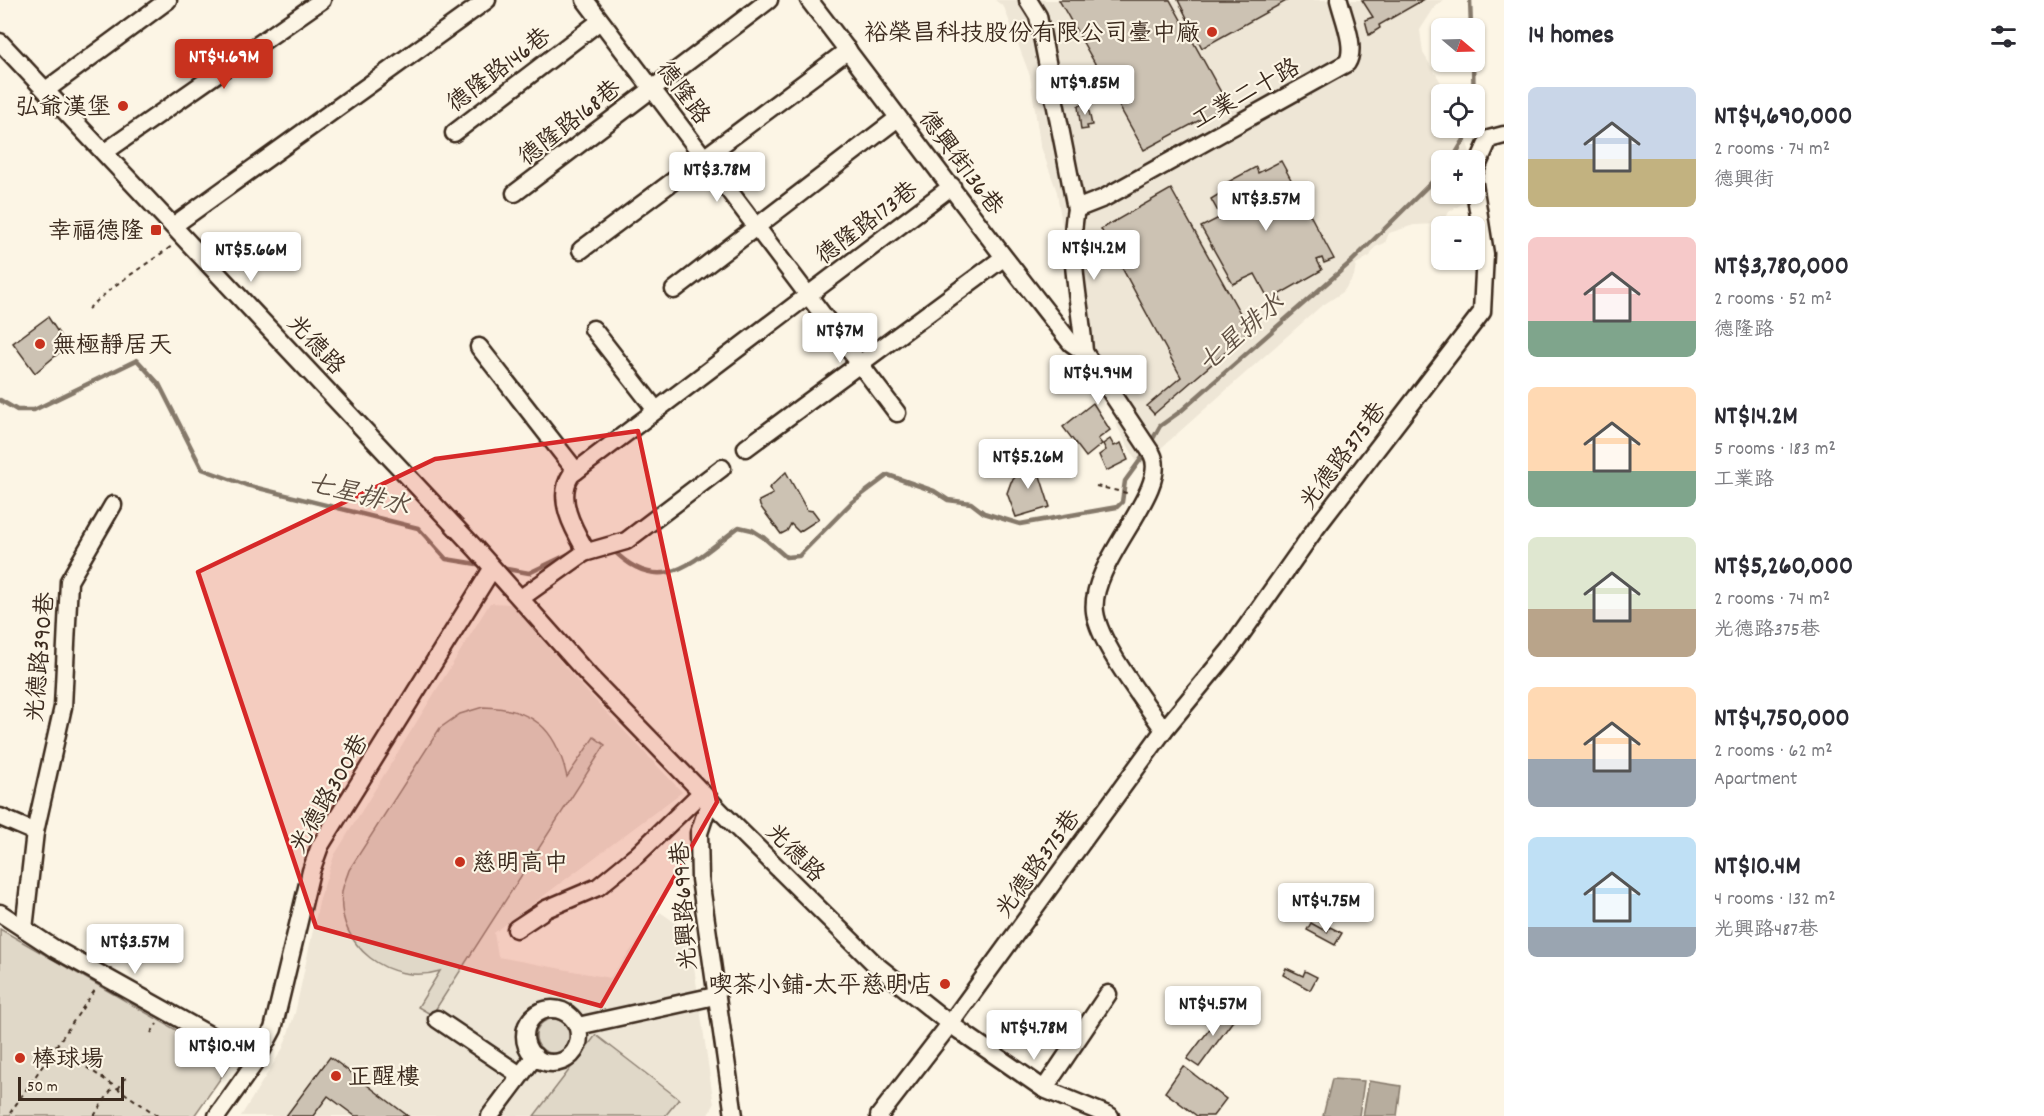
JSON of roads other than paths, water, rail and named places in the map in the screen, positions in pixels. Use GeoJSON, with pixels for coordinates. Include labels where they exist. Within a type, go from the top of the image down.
{"type":"FeatureCollection","features":[{"type":"Feature","properties":{"kind":"street"},"geometry":{"type":"LineString","coordinates":[[46,90],[168,0]]}},
{"type":"Feature","properties":{"kind":"street"},"geometry":{"type":"LineString","coordinates":[[105,152],[322,0]]}},
{"type":"Feature","properties":{"kind":"street"},"geometry":{"type":"LineString","coordinates":[[178,232],[487,0]]}},
{"type":"Feature","properties":{"kind":"street","name":"德隆路"},"geometry":{"type":"LineString","coordinates":[[585,0],[861,362],[897,413]]}},
{"type":"Feature","properties":{"kind":"street","name":"德隆路168巷"},"geometry":{"type":"LineString","coordinates":[[516,193],[770,0]]}},
{"type":"Feature","properties":{"kind":"street","name":"德興街136巷"},"geometry":{"type":"LineString","coordinates":[[809,0],[952,186],[1003,258],[1071,343],[1084,352],[1152,454],[1157,470],[1144,500],[1108,561],[1096,593],[1095,606],[1103,635],[1164,730]]}},
{"type":"Feature","properties":{"kind":"street"},"geometry":{"type":"LineString","coordinates":[[1028,0],[1038,16],[1076,209],[1072,228],[1073,252],[1084,352]]}},
{"type":"Feature","properties":{"kind":"street","name":"工業二十路"},"geometry":{"type":"LineString","coordinates":[[1076,209],[1104,198],[1347,63],[1350,57],[1350,47],[1339,0]]}},
{"type":"Feature","properties":{"kind":"street","name":"德隆路146巷"},"geometry":{"type":"LineString","coordinates":[[454,133],[600,21]]}},
{"type":"Feature","properties":{"kind":"street","name":"光德路"},"geometry":{"type":"LineString","coordinates":[[0,42],[476,549],[590,676],[706,796],[875,964],[950,1024],[1044,1089],[1110,1116]]}},
{"type":"Feature","properties":{"kind":"street"},"geometry":{"type":"LineString","coordinates":[[581,250],[848,50]]}},
{"type":"Feature","properties":{"kind":"street"},"geometry":{"type":"LineString","coordinates":[[674,290],[898,118]]}},
{"type":"Feature","properties":{"kind":"street"},"geometry":{"type":"LineString","coordinates":[[1484,150],[1489,140],[1504,135]]}},
{"type":"Feature","properties":{"kind":"street","name":"德隆路173巷"},"geometry":{"type":"LineString","coordinates":[[576,471],[952,186]]}},
{"type":"Feature","properties":{"kind":"street","name":"光德路375巷"},"geometry":{"type":"LineString","coordinates":[[879,1116],[950,1024],[1164,730],[1230,650],[1316,528],[1482,312],[1485,254],[1477,204]]}},
{"type":"Feature","properties":{"kind":"street"},"geometry":{"type":"LineString","coordinates":[[746,448],[1003,258]]}},
{"type":"Feature","properties":{"kind":"street"},"geometry":{"type":"LineString","coordinates":[[593,329],[656,410]]}},
{"type":"Feature","properties":{"kind":"street"},"geometry":{"type":"LineString","coordinates":[[479,347],[576,471],[567,480],[565,506],[581,544]]}},
{"type":"Feature","properties":{"kind":"street"},"geometry":{"type":"LineString","coordinates":[[521,598],[581,544],[608,545],[626,541],[722,468]]}},
{"type":"Feature","properties":{"kind":"street","name":"光德路390巷"},"geometry":{"type":"LineString","coordinates":[[24,929],[35,832],[63,707],[69,581],[113,505]]}},
{"type":"Feature","properties":{"kind":"street","name":"光德路300巷"},"geometry":{"type":"LineString","coordinates":[[217,1116],[268,1042],[277,1017],[311,871],[320,846],[492,568]]}},
{"type":"Feature","properties":{"kind":"street"},"geometry":{"type":"LineString","coordinates":[[516,929],[546,909],[597,887],[706,796]]}},
{"type":"Feature","properties":{"kind":"street","name":"光興路699巷"},"geometry":{"type":"LineString","coordinates":[[706,796],[699,833],[699,857],[715,996],[734,1116]]}},
{"type":"Feature","properties":{"kind":"street"},"geometry":{"type":"LineString","coordinates":[[0,817],[35,832]]}},
{"type":"Feature","properties":{"kind":"street"},"geometry":{"type":"LineString","coordinates":[[0,913],[73,959],[256,1061]]}},
{"type":"Feature","properties":{"kind":"street"},"geometry":{"type":"LineString","coordinates":[[1044,1089],[1108,994]]}},
{"type":"Feature","properties":{"kind":"street"},"geometry":{"type":"LineString","coordinates":[[578,1026],[715,996]]}},
{"type":"Feature","properties":{"kind":"street"},"geometry":{"type":"LineString","coordinates":[[557,1009],[566,1012],[578,1026],[578,1044],[567,1058],[551,1063],[535,1056],[529,1050],[525,1032],[533,1017],[540,1011],[557,1009]]}},
{"type":"Feature","properties":{"kind":"street"},"geometry":{"type":"LineString","coordinates":[[437,1019],[520,1076]]}},
{"type":"Feature","properties":{"kind":"street"},"geometry":{"type":"LineString","coordinates":[[490,1116],[535,1056]]}},
{"type":"Feature","properties":{"kind":"waterway","name":"七星排水"},"geometry":{"type":"LineString","coordinates":[[1470,0],[1471,18]]}},
{"type":"Feature","properties":{"kind":"waterway","name":"七星排水"},"geometry":{"type":"LineString","coordinates":[[1473,72],[1473,84]]}},
{"type":"Feature","properties":{"kind":"waterway","name":"七星排水"},"geometry":{"type":"LineString","coordinates":[[1458,150],[1465,138]]}},
{"type":"Feature","properties":{"kind":"waterway","name":"七星排水"},"geometry":{"type":"LineString","coordinates":[[1150,444],[1160,426],[1181,411],[1352,261],[1431,183]]}},
{"type":"Feature","properties":{"kind":"waterway","name":"七星排水"},"geometry":{"type":"LineString","coordinates":[[0,400],[17,410],[34,410],[137,360],[159,384],[202,469],[246,485],[418,528],[446,559],[483,565]]}},
{"type":"Feature","properties":{"kind":"waterway","name":"七星排水"},"geometry":{"type":"LineString","coordinates":[[612,549],[630,564],[647,572],[662,573],[677,570],[692,562],[739,527],[752,530],[763,537],[786,557],[799,556],[852,502],[888,475],[934,491],[948,500],[971,503],[984,513],[1020,524],[1117,507],[1122,502],[1125,481],[1146,452]]}},
{"type":"Feature","properties":{"kind":"waterway","name":"七星排水"},"geometry":{"type":"LineString","coordinates":[[501,568],[529,573],[577,550]]}},
{"type":"Feature","properties":{"kind":"place","name":"裕榮昌科技股份有限公司臺中廠"},"geometry":{"type":"Point","coordinates":[1212,32]}},
{"type":"Feature","properties":{"kind":"place","name":"弘爺漢堡"},"geometry":{"type":"Point","coordinates":[123,106]}},
{"type":"Feature","properties":{"kind":"place","name":"幸福德隆"},"geometry":{"type":"Point","coordinates":[156,230]}},
{"type":"Feature","properties":{"kind":"place","name":"無極靜居天"},"geometry":{"type":"Point","coordinates":[40,344]}},
{"type":"Feature","properties":{"kind":"place","name":"慈明高中"},"geometry":{"type":"Point","coordinates":[460,862]}},
{"type":"Feature","properties":{"kind":"place","name":"喫茶小鋪-太平慈明店"},"geometry":{"type":"Point","coordinates":[945,984]}},
{"type":"Feature","properties":{"kind":"place","name":"棒球場"},"geometry":{"type":"Point","coordinates":[20,1058]}},
{"type":"Feature","properties":{"kind":"place","name":"正醒樓"},"geometry":{"type":"Point","coordinates":[336,1076]}}]}
